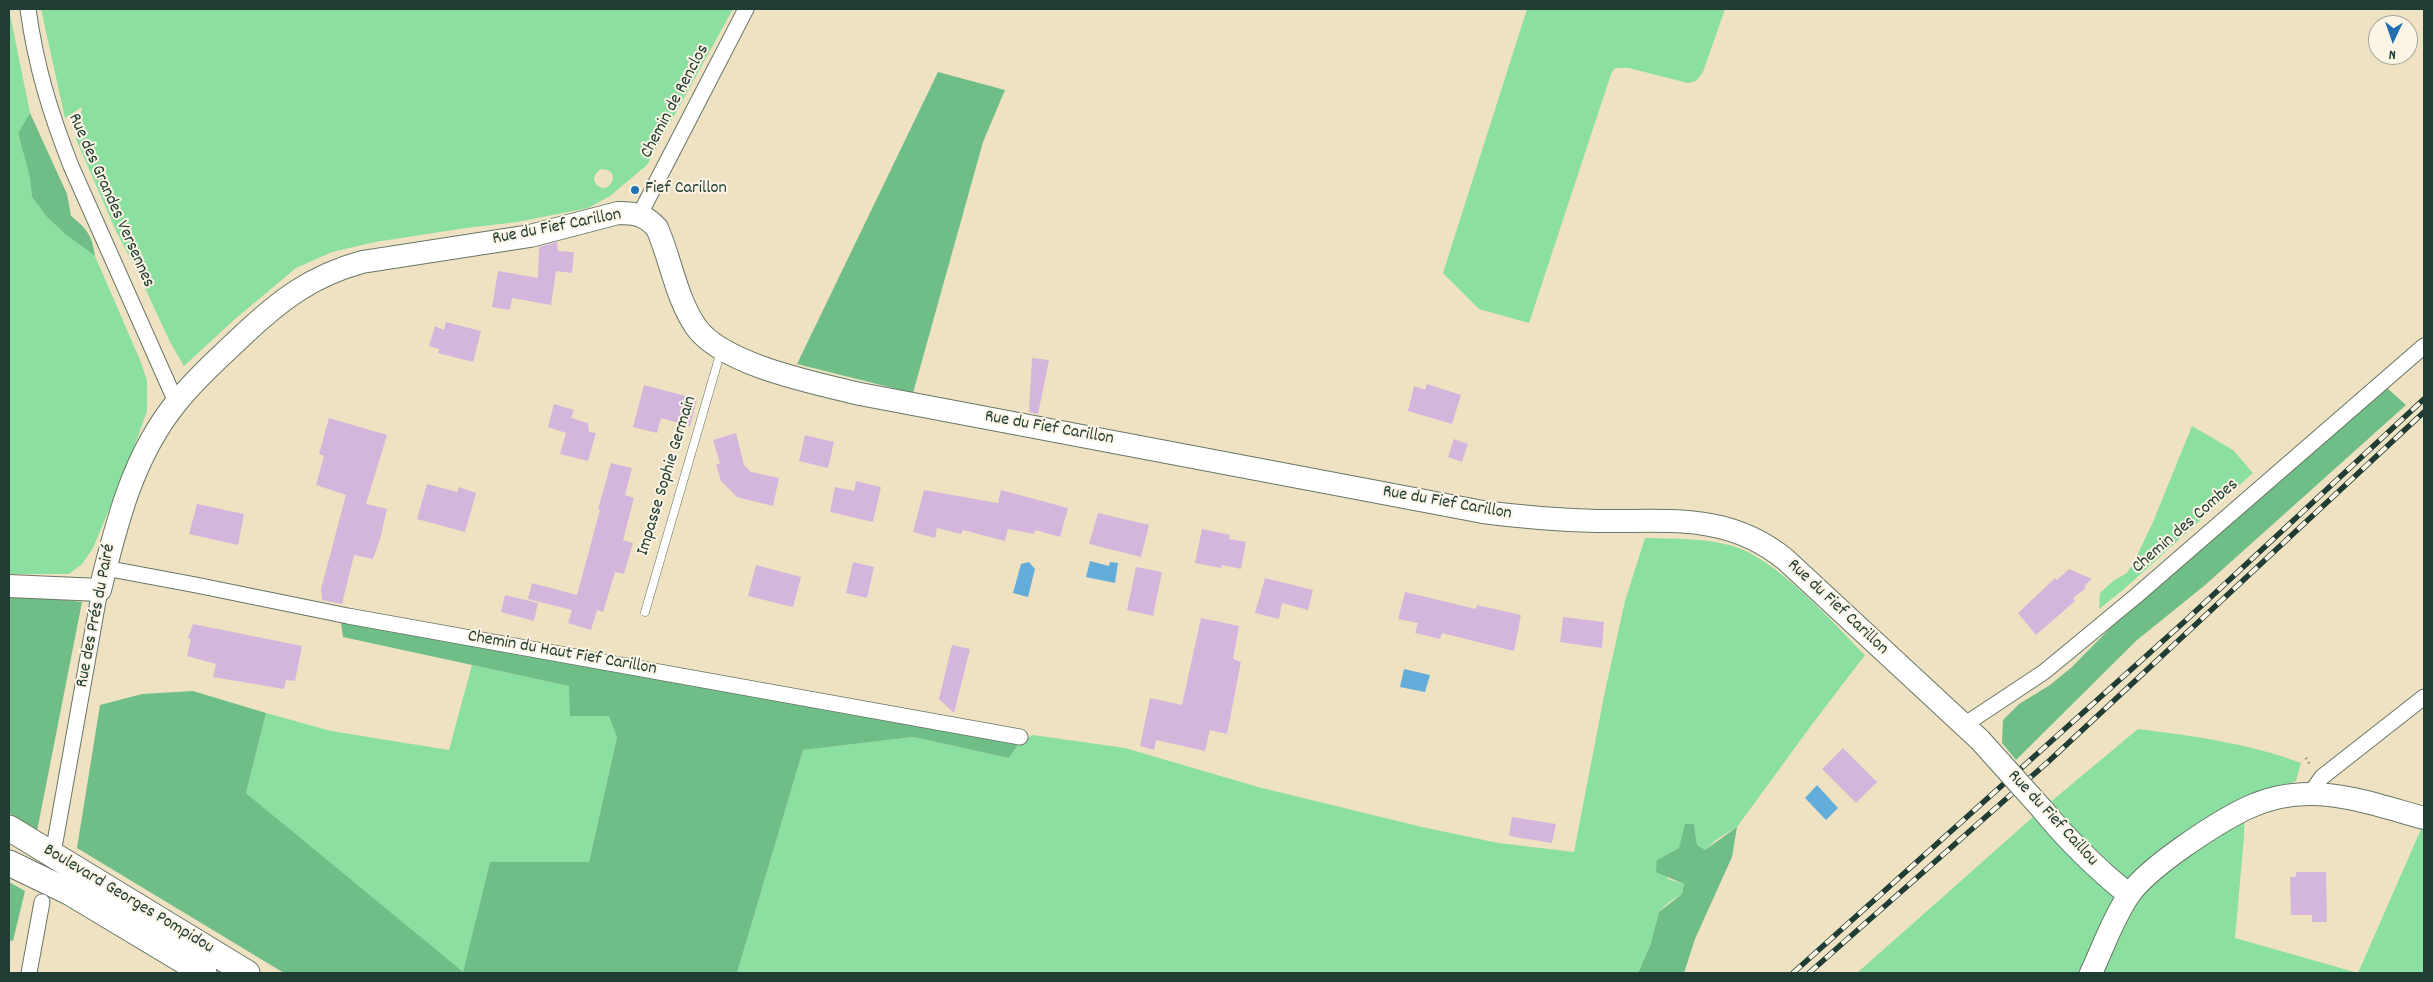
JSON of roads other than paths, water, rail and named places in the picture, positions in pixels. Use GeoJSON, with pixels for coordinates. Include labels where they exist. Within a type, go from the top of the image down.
{"type":"FeatureCollection","features":[{"type":"Feature","properties":{"kind":"main road","name":"Boulevard Georges Pompidou"},"geometry":{"type":"LineString","coordinates":[[9,828],[246,973]]}},
{"type":"Feature","properties":{"kind":"main road","name":"Boulevard Georges Pompidou"},"geometry":{"type":"LineString","coordinates":[[9,842],[222,973]]}},
{"type":"Feature","properties":{"kind":"main road"},"geometry":{"type":"LineString","coordinates":[[9,863],[69,892],[204,973]]}},
{"type":"Feature","properties":{"kind":"street","name":"Rue des Grandes Versennes"},"geometry":{"type":"LineString","coordinates":[[28,9],[33,48],[45,96],[57,130],[176,402]]}},
{"type":"Feature","properties":{"kind":"street","name":"Chemin de Renclos"},"geometry":{"type":"LineString","coordinates":[[640,214],[746,9]]}},
{"type":"Feature","properties":{"kind":"street","name":"Rue du Fief Carillon"},"geometry":{"type":"LineString","coordinates":[[176,402],[245,333],[291,293],[336,269],[394,256],[530,236],[618,213],[640,214],[650,220],[657,228],[681,297],[697,328],[721,349],[764,367],[810,382],[860,394],[1475,510],[1566,520],[1693,523],[1737,530],[1770,547],[1786,560],[1928,694],[1980,740]]}},
{"type":"Feature","properties":{"kind":"street","name":"Chemin des Combes"},"geometry":{"type":"LineString","coordinates":[[1964,725],[2044,672],[2136,596],[2424,346]]}},
{"type":"Feature","properties":{"kind":"street","name":"Rue des Prés du Pairé"},"geometry":{"type":"LineString","coordinates":[[55,842],[100,590],[114,533],[128,491],[153,438],[176,402]]}},
{"type":"Feature","properties":{"kind":"street","name":"Chemin du Haut Fief Carillon"},"geometry":{"type":"LineString","coordinates":[[105,568],[339,615],[1020,737]]}},
{"type":"Feature","properties":{"kind":"street"},"geometry":{"type":"LineString","coordinates":[[9,586],[100,590]]}},
{"type":"Feature","properties":{"kind":"street"},"geometry":{"type":"LineString","coordinates":[[2310,794],[2322,777],[2424,697]]}},
{"type":"Feature","properties":{"kind":"street","name":"Rue du Fief Caillou"},"geometry":{"type":"LineString","coordinates":[[1980,740],[2042,809],[2060,832],[2100,871],[2129,895]]}},
{"type":"Feature","properties":{"kind":"street"},"geometry":{"type":"LineString","coordinates":[[2091,973],[2129,895],[2148,875],[2192,841],[2247,808],[2292,795],[2310,794],[2348,799],[2424,818]]}},
{"type":"Feature","properties":{"kind":"street"},"geometry":{"type":"LineString","coordinates":[[29,973],[42,902]]}},
{"type":"Feature","properties":{"kind":"lane","name":"Impasse Sophie Germain"},"geometry":{"type":"LineString","coordinates":[[645,612],[721,349]]}},
{"type":"Feature","properties":{"kind":"water"},"geometry":{"type":"Polygon","coordinates":[[[1090,561],[1109,566],[1110,562],[1118,563],[1115,583],[1086,577],[1090,561]]]}},
{"type":"Feature","properties":{"kind":"water"},"geometry":{"type":"Polygon","coordinates":[[[1029,562],[1035,569],[1028,597],[1013,593],[1021,564],[1029,562]]]}},
{"type":"Feature","properties":{"kind":"water"},"geometry":{"type":"Polygon","coordinates":[[[1404,669],[1430,675],[1425,692],[1400,687],[1404,669]]]}},
{"type":"Feature","properties":{"kind":"water"},"geometry":{"type":"Polygon","coordinates":[[[1817,785],[1838,808],[1826,820],[1805,798],[1817,785]]]}},
{"type":"Feature","properties":{"kind":"railway"},"geometry":{"type":"LineString","coordinates":[[1793,973],[2184,622],[2424,399]]}},
{"type":"Feature","properties":{"kind":"railway"},"geometry":{"type":"LineString","coordinates":[[1809,973],[2049,761],[2424,412]]}},
{"type":"Feature","properties":{"kind":"place","name":"Fief Carillon"},"geometry":{"type":"Point","coordinates":[635,190]}}]}
